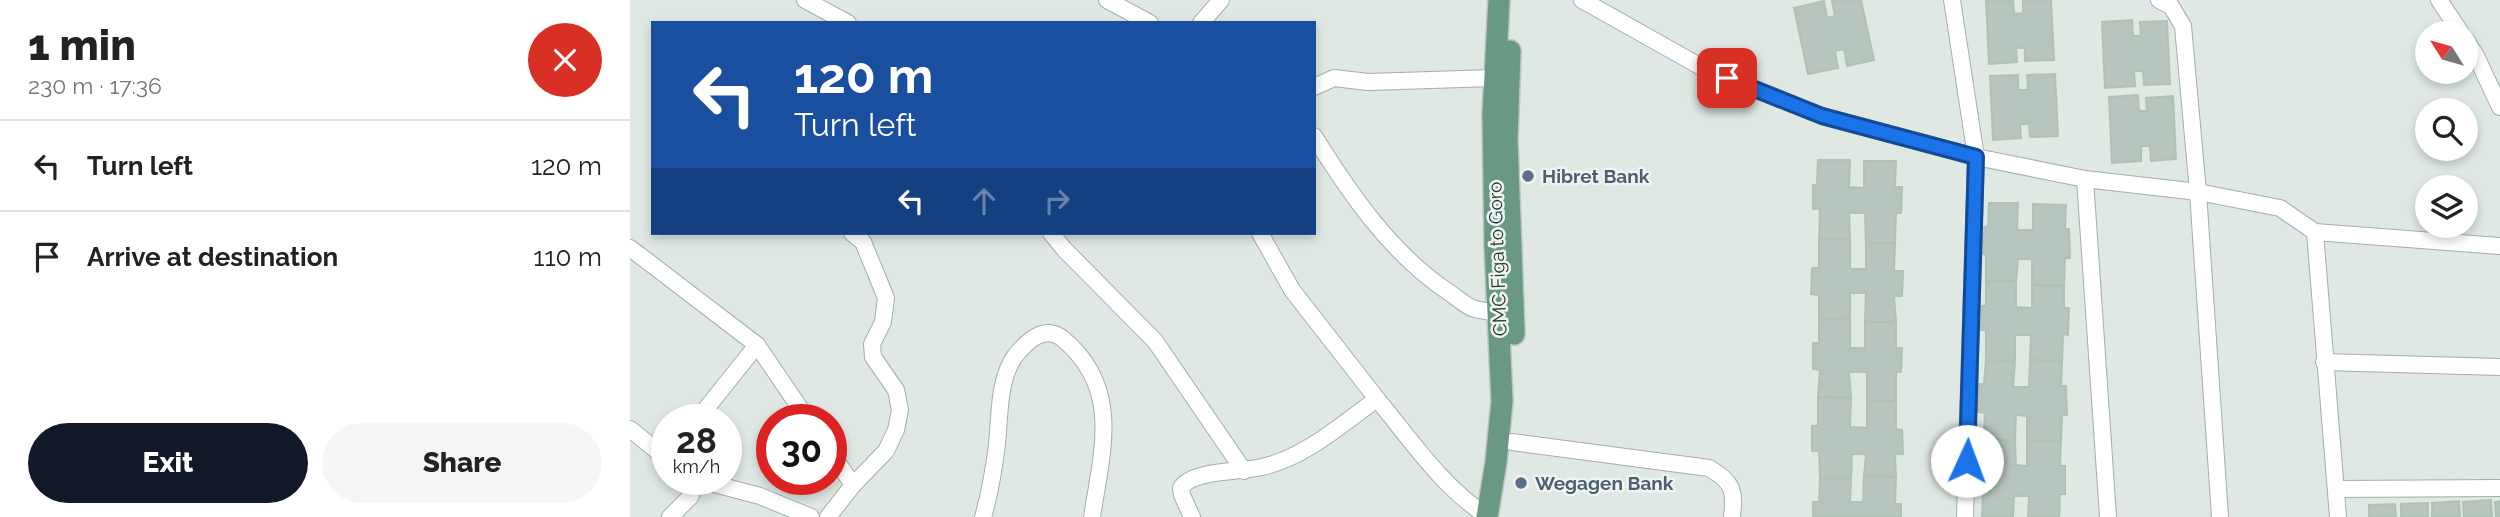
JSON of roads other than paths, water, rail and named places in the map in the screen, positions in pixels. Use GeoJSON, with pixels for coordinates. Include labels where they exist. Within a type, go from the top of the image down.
{"type":"FeatureCollection","features":[{"type":"Feature","properties":{"kind":"main road","name":"CMC Figa to Goro"},"geometry":{"type":"LineString","coordinates":[[1487,517],[1502,401],[1495,246],[1494,78],[1499,0]]}},
{"type":"Feature","properties":{"kind":"main road"},"geometry":{"type":"LineString","coordinates":[[1502,517],[1512,442],[1514,363],[1507,140],[1513,0]]}},
{"type":"Feature","properties":{"kind":"street"},"geometry":{"type":"LineString","coordinates":[[805,0],[829,19]]}},
{"type":"Feature","properties":{"kind":"street"},"geometry":{"type":"LineString","coordinates":[[1107,0],[1146,21]]}},
{"type":"Feature","properties":{"kind":"street"},"geometry":{"type":"LineString","coordinates":[[1203,21],[1220,0]]}},
{"type":"Feature","properties":{"kind":"street"},"geometry":{"type":"LineString","coordinates":[[1582,0],[1703,68],[1810,111],[1976,157],[2085,179],[2198,192],[2280,208],[2315,232],[2500,246]]}},
{"type":"Feature","properties":{"kind":"street"},"geometry":{"type":"LineString","coordinates":[[1952,0],[1976,157],[1965,517]]}},
{"type":"Feature","properties":{"kind":"street"},"geometry":{"type":"LineString","coordinates":[[2159,0],[2171,6],[2183,26],[2198,192],[2220,517]]}},
{"type":"Feature","properties":{"kind":"street"},"geometry":{"type":"LineString","coordinates":[[2439,0],[2453,21]]}},
{"type":"Feature","properties":{"kind":"street"},"geometry":{"type":"LineString","coordinates":[[2478,60],[2500,107]]}},
{"type":"Feature","properties":{"kind":"street"},"geometry":{"type":"LineString","coordinates":[[1316,86],[1334,78],[1368,82],[1494,78]]}},
{"type":"Feature","properties":{"kind":"street"},"geometry":{"type":"LineString","coordinates":[[1316,139],[1366,212],[1406,257],[1438,285],[1472,308],[1499,313]]}},
{"type":"Feature","properties":{"kind":"street"},"geometry":{"type":"LineString","coordinates":[[2085,179],[2108,517]]}},
{"type":"Feature","properties":{"kind":"street"},"geometry":{"type":"LineString","coordinates":[[2315,232],[2338,517]]}},
{"type":"Feature","properties":{"kind":"street"},"geometry":{"type":"LineString","coordinates":[[828,517],[886,450],[896,430],[900,410],[896,390],[873,357],[872,344],[883,322],[886,298],[863,242],[854,235]]}},
{"type":"Feature","properties":{"kind":"street"},"geometry":{"type":"LineString","coordinates":[[1053,235],[1155,341],[1244,471]]}},
{"type":"Feature","properties":{"kind":"street"},"geometry":{"type":"LineString","coordinates":[[1261,235],[1292,290],[1377,399],[1445,480],[1487,517]]}},
{"type":"Feature","properties":{"kind":"street"},"geometry":{"type":"LineString","coordinates":[[630,248],[757,345],[797,404]]}},
{"type":"Feature","properties":{"kind":"street"},"geometry":{"type":"LineString","coordinates":[[982,517],[989,494],[1006,374],[1015,356],[1036,336],[1046,332],[1057,334],[1076,349],[1096,379],[1102,397],[1104,418],[1092,517]]}},
{"type":"Feature","properties":{"kind":"street"},"geometry":{"type":"LineString","coordinates":[[710,404],[757,345]]}},
{"type":"Feature","properties":{"kind":"street"},"geometry":{"type":"LineString","coordinates":[[2325,362],[2500,367]]}},
{"type":"Feature","properties":{"kind":"street"},"geometry":{"type":"LineString","coordinates":[[1192,517],[1182,495],[1181,488],[1184,483],[1199,476],[1266,467],[1307,447],[1377,399]]}},
{"type":"Feature","properties":{"kind":"street"},"geometry":{"type":"LineString","coordinates":[[630,429],[651,446]]}},
{"type":"Feature","properties":{"kind":"street"},"geometry":{"type":"LineString","coordinates":[[1512,442],[1709,468],[1726,478],[1734,496],[1732,517]]}},
{"type":"Feature","properties":{"kind":"street"},"geometry":{"type":"LineString","coordinates":[[847,476],[853,485]]}},
{"type":"Feature","properties":{"kind":"street"},"geometry":{"type":"LineString","coordinates":[[2337,489],[2500,488]]}},
{"type":"Feature","properties":{"kind":"street"},"geometry":{"type":"LineString","coordinates":[[742,491],[811,517]]}},
{"type":"Feature","properties":{"kind":"street"},"geometry":{"type":"LineString","coordinates":[[670,517],[691,495]]}},
{"type":"Feature","properties":{"kind":"place","name":"Hibret Bank"},"geometry":{"type":"Point","coordinates":[1528,176]}},
{"type":"Feature","properties":{"kind":"place","name":"Wegagen Bank"},"geometry":{"type":"Point","coordinates":[1521,483]}}]}
